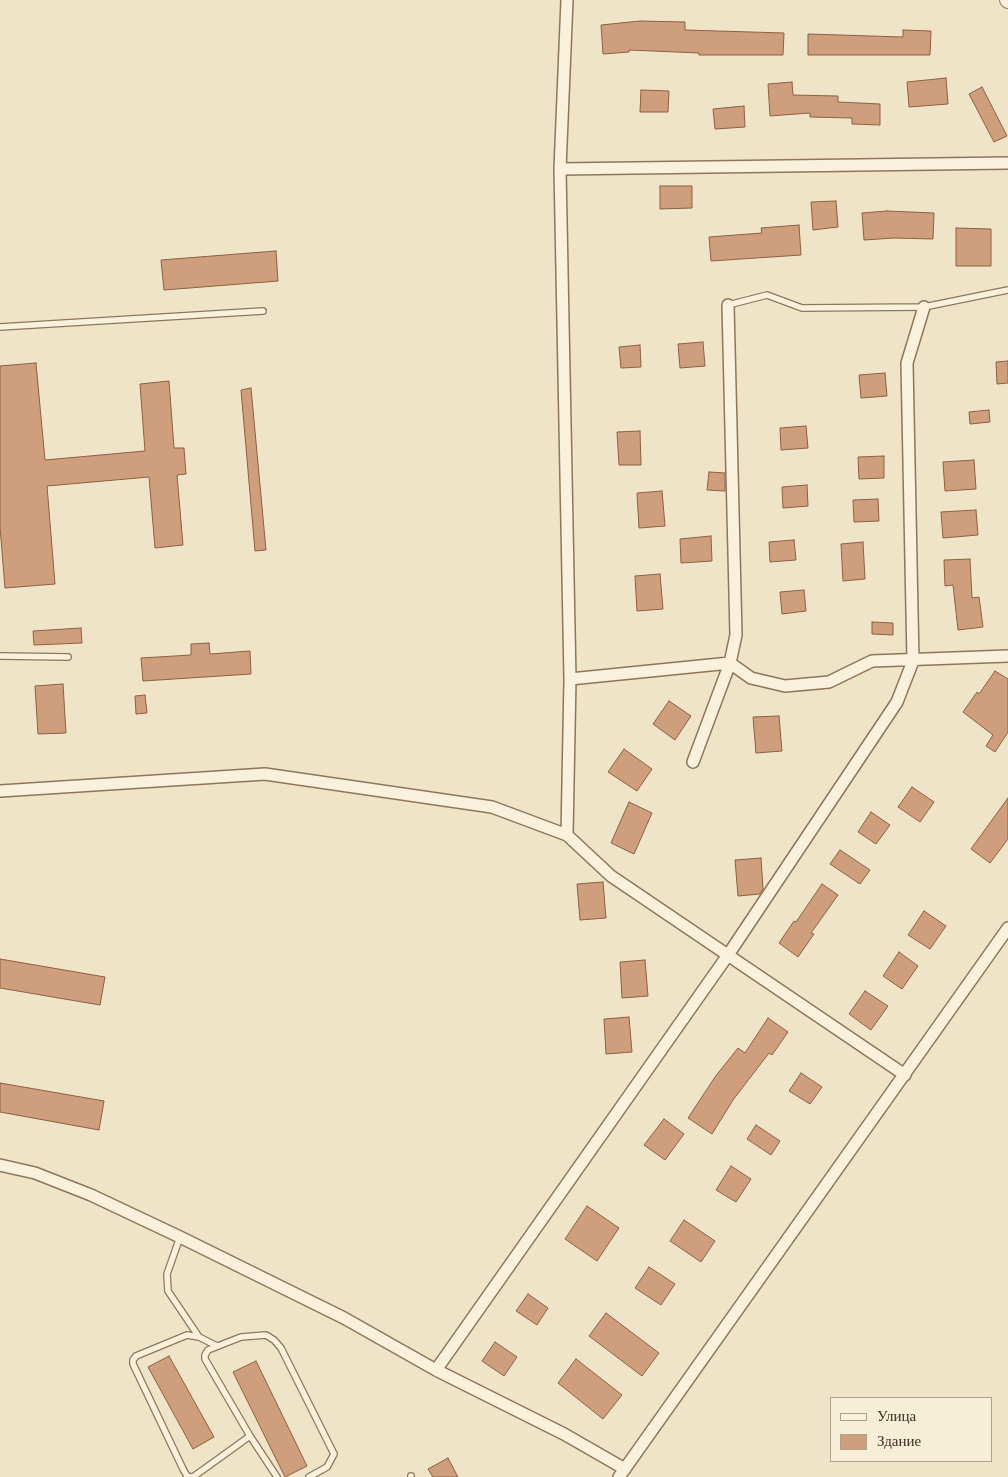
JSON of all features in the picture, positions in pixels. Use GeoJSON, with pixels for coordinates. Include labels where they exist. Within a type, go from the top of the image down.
{"type":"FeatureCollection","features":[{"type":"Feature","properties":{"kind":"street"},"geometry":{"type":"LineString","coordinates":[[567,0],[560,169],[570,679],[567,835]]}},
{"type":"Feature","properties":{"kind":"street"},"geometry":{"type":"LineString","coordinates":[[560,169],[1008,163]]}},
{"type":"Feature","properties":{"kind":"street"},"geometry":{"type":"LineString","coordinates":[[693,762],[730,662],[736,635],[728,305]]}},
{"type":"Feature","properties":{"kind":"street"},"geometry":{"type":"LineString","coordinates":[[436,1370],[728,955],[897,702],[913,660],[907,363],[924,307]]}},
{"type":"Feature","properties":{"kind":"street"},"geometry":{"type":"LineString","coordinates":[[570,679],[730,662],[751,678],[785,686],[829,682],[872,661],[1008,656]]}},
{"type":"Feature","properties":{"kind":"street"},"geometry":{"type":"LineString","coordinates":[[0,790],[265,774],[492,807],[567,835],[611,876],[905,1075]]}},
{"type":"Feature","properties":{"kind":"street"},"geometry":{"type":"LineString","coordinates":[[0,1165],[35,1173],[91,1195],[344,1318],[436,1370],[564,1434],[622,1473],[1008,928]]}},
{"type":"Feature","properties":{"kind":"lane"},"geometry":{"type":"LineString","coordinates":[[728,305],[767,295],[802,308],[924,307],[1008,290]]}},
{"type":"Feature","properties":{"kind":"lane"},"geometry":{"type":"LineString","coordinates":[[0,327],[264,311]]}},
{"type":"Feature","properties":{"kind":"lane"},"geometry":{"type":"LineString","coordinates":[[0,656],[68,658]]}},
{"type":"Feature","properties":{"kind":"lane"},"geometry":{"type":"LineString","coordinates":[[180,1237],[167,1274],[168,1291],[199,1337]]}},
{"type":"Feature","properties":{"kind":"lane"},"geometry":{"type":"LineString","coordinates":[[217,1346],[199,1337],[187,1335],[136,1356],[133,1364],[189,1477],[250,1436]]}},
{"type":"Feature","properties":{"kind":"lane"},"geometry":{"type":"LineString","coordinates":[[278,1477],[250,1436],[205,1359],[208,1350],[241,1337],[266,1335],[281,1348],[334,1454],[327,1467],[309,1477]]}},
{"type":"Feature","properties":{"kind":"building"},"geometry":{"type":"Polygon","coordinates":[[[640,21],[685,22],[685,30],[784,33],[783,55],[699,55],[699,53],[629,50],[629,52],[603,54],[601,25],[640,21]]]}},
{"type":"Feature","properties":{"kind":"building"},"geometry":{"type":"Polygon","coordinates":[[[903,30],[931,31],[930,55],[808,55],[808,34],[903,37],[903,30]]]}},
{"type":"Feature","properties":{"kind":"building"},"geometry":{"type":"Polygon","coordinates":[[[946,78],[948,104],[909,107],[907,82],[946,78]]]}},
{"type":"Feature","properties":{"kind":"building"},"geometry":{"type":"Polygon","coordinates":[[[792,82],[793,95],[838,96],[838,102],[880,104],[880,125],[852,124],[852,118],[810,117],[810,113],[770,116],[768,84],[792,82]]]}},
{"type":"Feature","properties":{"kind":"building"},"geometry":{"type":"Polygon","coordinates":[[[982,87],[1007,136],[994,142],[969,94],[982,87]]]}},
{"type":"Feature","properties":{"kind":"building"},"geometry":{"type":"Polygon","coordinates":[[[641,90],[669,91],[668,112],[640,112],[641,90]]]}},
{"type":"Feature","properties":{"kind":"building"},"geometry":{"type":"Polygon","coordinates":[[[744,106],[745,127],[715,129],[713,109],[744,106]]]}},
{"type":"Feature","properties":{"kind":"building"},"geometry":{"type":"Polygon","coordinates":[[[660,186],[692,186],[692,208],[660,209],[660,186]]]}},
{"type":"Feature","properties":{"kind":"building"},"geometry":{"type":"Polygon","coordinates":[[[836,201],[838,227],[813,230],[811,202],[836,201]]]}},
{"type":"Feature","properties":{"kind":"building"},"geometry":{"type":"Polygon","coordinates":[[[887,211],[934,213],[933,239],[894,238],[864,240],[862,213],[887,211]]]}},
{"type":"Feature","properties":{"kind":"building"},"geometry":{"type":"Polygon","coordinates":[[[799,225],[801,255],[711,261],[709,237],[762,233],[761,228],[799,225]]]}},
{"type":"Feature","properties":{"kind":"building"},"geometry":{"type":"Polygon","coordinates":[[[956,228],[991,229],[991,266],[956,266],[956,228]]]}},
{"type":"Feature","properties":{"kind":"building"},"geometry":{"type":"Polygon","coordinates":[[[276,251],[278,281],[164,290],[161,260],[276,251]]]}},
{"type":"Feature","properties":{"kind":"building"},"geometry":{"type":"Polygon","coordinates":[[[703,342],[705,366],[680,368],[678,344],[703,342]]]}},
{"type":"Feature","properties":{"kind":"building"},"geometry":{"type":"Polygon","coordinates":[[[640,345],[641,367],[621,368],[619,347],[640,345]]]}},
{"type":"Feature","properties":{"kind":"building"},"geometry":{"type":"Polygon","coordinates":[[[1008,361],[1008,383],[997,384],[996,362],[1008,361]]]}},
{"type":"Feature","properties":{"kind":"building"},"geometry":{"type":"Polygon","coordinates":[[[36,363],[45,460],[145,451],[140,384],[169,381],[174,448],[184,448],[186,474],[177,475],[183,545],[155,548],[149,477],[47,486],[55,584],[5,588],[0,527],[0,366],[36,363]]]}},
{"type":"Feature","properties":{"kind":"building"},"geometry":{"type":"Polygon","coordinates":[[[885,373],[887,396],[861,398],[859,375],[885,373]]]}},
{"type":"Feature","properties":{"kind":"building"},"geometry":{"type":"Polygon","coordinates":[[[251,388],[266,550],[255,551],[241,390],[251,388]]]}},
{"type":"Feature","properties":{"kind":"building"},"geometry":{"type":"Polygon","coordinates":[[[989,410],[990,422],[970,424],[969,412],[989,410]]]}},
{"type":"Feature","properties":{"kind":"building"},"geometry":{"type":"Polygon","coordinates":[[[806,426],[808,448],[781,450],[780,428],[806,426]]]}},
{"type":"Feature","properties":{"kind":"building"},"geometry":{"type":"Polygon","coordinates":[[[640,431],[641,465],[619,465],[617,432],[640,431]]]}},
{"type":"Feature","properties":{"kind":"building"},"geometry":{"type":"Polygon","coordinates":[[[884,456],[884,478],[859,479],[858,457],[884,456]]]}},
{"type":"Feature","properties":{"kind":"building"},"geometry":{"type":"Polygon","coordinates":[[[974,460],[976,489],[945,491],[943,462],[974,460]]]}},
{"type":"Feature","properties":{"kind":"building"},"geometry":{"type":"Polygon","coordinates":[[[709,472],[725,473],[725,491],[707,490],[709,472]]]}},
{"type":"Feature","properties":{"kind":"building"},"geometry":{"type":"Polygon","coordinates":[[[807,485],[808,506],[783,508],[782,487],[807,485]]]}},
{"type":"Feature","properties":{"kind":"building"},"geometry":{"type":"Polygon","coordinates":[[[662,491],[665,526],[639,528],[637,493],[662,491]]]}},
{"type":"Feature","properties":{"kind":"building"},"geometry":{"type":"Polygon","coordinates":[[[878,499],[879,521],[854,522],[853,500],[878,499]]]}},
{"type":"Feature","properties":{"kind":"building"},"geometry":{"type":"Polygon","coordinates":[[[976,510],[978,535],[943,538],[941,512],[976,510]]]}},
{"type":"Feature","properties":{"kind":"building"},"geometry":{"type":"Polygon","coordinates":[[[711,536],[712,561],[681,563],[680,539],[711,536]]]}},
{"type":"Feature","properties":{"kind":"building"},"geometry":{"type":"Polygon","coordinates":[[[794,540],[796,560],[770,562],[769,542],[794,540]]]}},
{"type":"Feature","properties":{"kind":"building"},"geometry":{"type":"Polygon","coordinates":[[[863,542],[865,579],[843,581],[841,544],[863,542]]]}},
{"type":"Feature","properties":{"kind":"building"},"geometry":{"type":"Polygon","coordinates":[[[970,559],[972,598],[979,597],[983,627],[958,630],[953,585],[945,586],[944,560],[970,559]]]}},
{"type":"Feature","properties":{"kind":"building"},"geometry":{"type":"Polygon","coordinates":[[[660,574],[663,609],[637,611],[635,576],[660,574]]]}},
{"type":"Feature","properties":{"kind":"building"},"geometry":{"type":"Polygon","coordinates":[[[804,590],[806,611],[782,614],[780,592],[804,590]]]}},
{"type":"Feature","properties":{"kind":"building"},"geometry":{"type":"Polygon","coordinates":[[[872,622],[893,623],[893,635],[872,634],[872,622]]]}},
{"type":"Feature","properties":{"kind":"building"},"geometry":{"type":"Polygon","coordinates":[[[81,628],[82,643],[34,645],[33,631],[81,628]]]}},
{"type":"Feature","properties":{"kind":"building"},"geometry":{"type":"Polygon","coordinates":[[[209,643],[210,654],[250,651],[251,674],[143,681],[141,658],[191,655],[191,644],[209,643]]]}},
{"type":"Feature","properties":{"kind":"building"},"geometry":{"type":"Polygon","coordinates":[[[995,671],[1008,679],[1008,732],[995,752],[986,746],[993,735],[963,712],[977,692],[979,694],[995,671]]]}},
{"type":"Feature","properties":{"kind":"building"},"geometry":{"type":"Polygon","coordinates":[[[63,684],[66,733],[38,734],[35,686],[63,684]]]}},
{"type":"Feature","properties":{"kind":"building"},"geometry":{"type":"Polygon","coordinates":[[[145,695],[147,713],[136,714],[135,696],[145,695]]]}},
{"type":"Feature","properties":{"kind":"building"},"geometry":{"type":"Polygon","coordinates":[[[669,701],[691,716],[675,740],[653,724],[669,701]]]}},
{"type":"Feature","properties":{"kind":"building"},"geometry":{"type":"Polygon","coordinates":[[[779,716],[782,751],[756,753],[753,717],[779,716]]]}},
{"type":"Feature","properties":{"kind":"building"},"geometry":{"type":"Polygon","coordinates":[[[624,749],[652,769],[637,791],[608,772],[624,749]]]}},
{"type":"Feature","properties":{"kind":"building"},"geometry":{"type":"Polygon","coordinates":[[[912,787],[934,802],[920,822],[898,807],[912,787]]]}},
{"type":"Feature","properties":{"kind":"building"},"geometry":{"type":"Polygon","coordinates":[[[1008,798],[1008,839],[990,863],[971,849],[1008,798]]]}},
{"type":"Feature","properties":{"kind":"building"},"geometry":{"type":"Polygon","coordinates":[[[629,802],[652,813],[634,854],[611,843],[629,802]]]}},
{"type":"Feature","properties":{"kind":"building"},"geometry":{"type":"Polygon","coordinates":[[[871,812],[890,825],[876,844],[858,832],[871,812]]]}},
{"type":"Feature","properties":{"kind":"building"},"geometry":{"type":"Polygon","coordinates":[[[840,850],[870,870],[860,884],[830,864],[840,850]]]}},
{"type":"Feature","properties":{"kind":"building"},"geometry":{"type":"Polygon","coordinates":[[[761,858],[763,889],[760,894],[738,896],[735,860],[761,858]]]}},
{"type":"Feature","properties":{"kind":"building"},"geometry":{"type":"Polygon","coordinates":[[[603,882],[606,918],[580,920],[577,884],[603,882]]]}},
{"type":"Feature","properties":{"kind":"building"},"geometry":{"type":"Polygon","coordinates":[[[822,884],[838,895],[811,933],[814,934],[798,957],[779,943],[822,884]]]}},
{"type":"Feature","properties":{"kind":"building"},"geometry":{"type":"Polygon","coordinates":[[[924,911],[946,926],[930,949],[908,935],[924,911]]]}},
{"type":"Feature","properties":{"kind":"building"},"geometry":{"type":"Polygon","coordinates":[[[899,952],[918,966],[902,989],[883,976],[899,952]]]}},
{"type":"Feature","properties":{"kind":"building"},"geometry":{"type":"Polygon","coordinates":[[[0,959],[105,977],[100,1005],[0,988],[0,959]]]}},
{"type":"Feature","properties":{"kind":"building"},"geometry":{"type":"Polygon","coordinates":[[[645,960],[648,996],[622,998],[620,962],[645,960]]]}},
{"type":"Feature","properties":{"kind":"building"},"geometry":{"type":"Polygon","coordinates":[[[865,991],[888,1006],[871,1030],[849,1014],[865,991]]]}},
{"type":"Feature","properties":{"kind":"building"},"geometry":{"type":"Polygon","coordinates":[[[629,1017],[632,1052],[606,1054],[604,1019],[629,1017]]]}},
{"type":"Feature","properties":{"kind":"building"},"geometry":{"type":"Polygon","coordinates":[[[768,1018],[788,1032],[772,1055],[769,1053],[733,1100],[712,1134],[688,1118],[715,1077],[738,1048],[745,1053],[768,1018]]]}},
{"type":"Feature","properties":{"kind":"building"},"geometry":{"type":"Polygon","coordinates":[[[801,1073],[822,1087],[810,1104],[789,1091],[801,1073]]]}},
{"type":"Feature","properties":{"kind":"building"},"geometry":{"type":"Polygon","coordinates":[[[0,1083],[104,1101],[99,1130],[0,1112],[0,1083]]]}},
{"type":"Feature","properties":{"kind":"building"},"geometry":{"type":"Polygon","coordinates":[[[664,1119],[684,1134],[665,1160],[644,1145],[664,1119]]]}},
{"type":"Feature","properties":{"kind":"building"},"geometry":{"type":"Polygon","coordinates":[[[756,1125],[780,1141],[771,1155],[747,1139],[756,1125]]]}},
{"type":"Feature","properties":{"kind":"building"},"geometry":{"type":"Polygon","coordinates":[[[731,1166],[751,1179],[736,1202],[716,1190],[731,1166]]]}},
{"type":"Feature","properties":{"kind":"building"},"geometry":{"type":"Polygon","coordinates":[[[587,1206],[619,1228],[597,1261],[565,1239],[587,1206]]]}},
{"type":"Feature","properties":{"kind":"building"},"geometry":{"type":"Polygon","coordinates":[[[684,1220],[715,1241],[701,1262],[670,1241],[684,1220]]]}},
{"type":"Feature","properties":{"kind":"building"},"geometry":{"type":"Polygon","coordinates":[[[649,1267],[675,1284],[661,1305],[635,1288],[649,1267]]]}},
{"type":"Feature","properties":{"kind":"building"},"geometry":{"type":"Polygon","coordinates":[[[528,1294],[548,1308],[537,1325],[516,1311],[528,1294]]]}},
{"type":"Feature","properties":{"kind":"building"},"geometry":{"type":"Polygon","coordinates":[[[606,1313],[659,1353],[642,1376],[589,1336],[606,1313]]]}},
{"type":"Feature","properties":{"kind":"building"},"geometry":{"type":"Polygon","coordinates":[[[495,1342],[517,1357],[504,1376],[482,1361],[495,1342]]]}},
{"type":"Feature","properties":{"kind":"building"},"geometry":{"type":"Polygon","coordinates":[[[169,1356],[214,1437],[193,1449],[148,1367],[169,1356]]]}},
{"type":"Feature","properties":{"kind":"building"},"geometry":{"type":"Polygon","coordinates":[[[576,1359],[622,1395],[603,1419],[558,1383],[576,1359]]]}},
{"type":"Feature","properties":{"kind":"building"},"geometry":{"type":"Polygon","coordinates":[[[256,1361],[307,1466],[285,1477],[233,1372],[256,1361]]]}},
{"type":"Feature","properties":{"kind":"building"},"geometry":{"type":"Polygon","coordinates":[[[448,1458],[458,1477],[433,1477],[428,1469],[448,1458]]]}}]}
